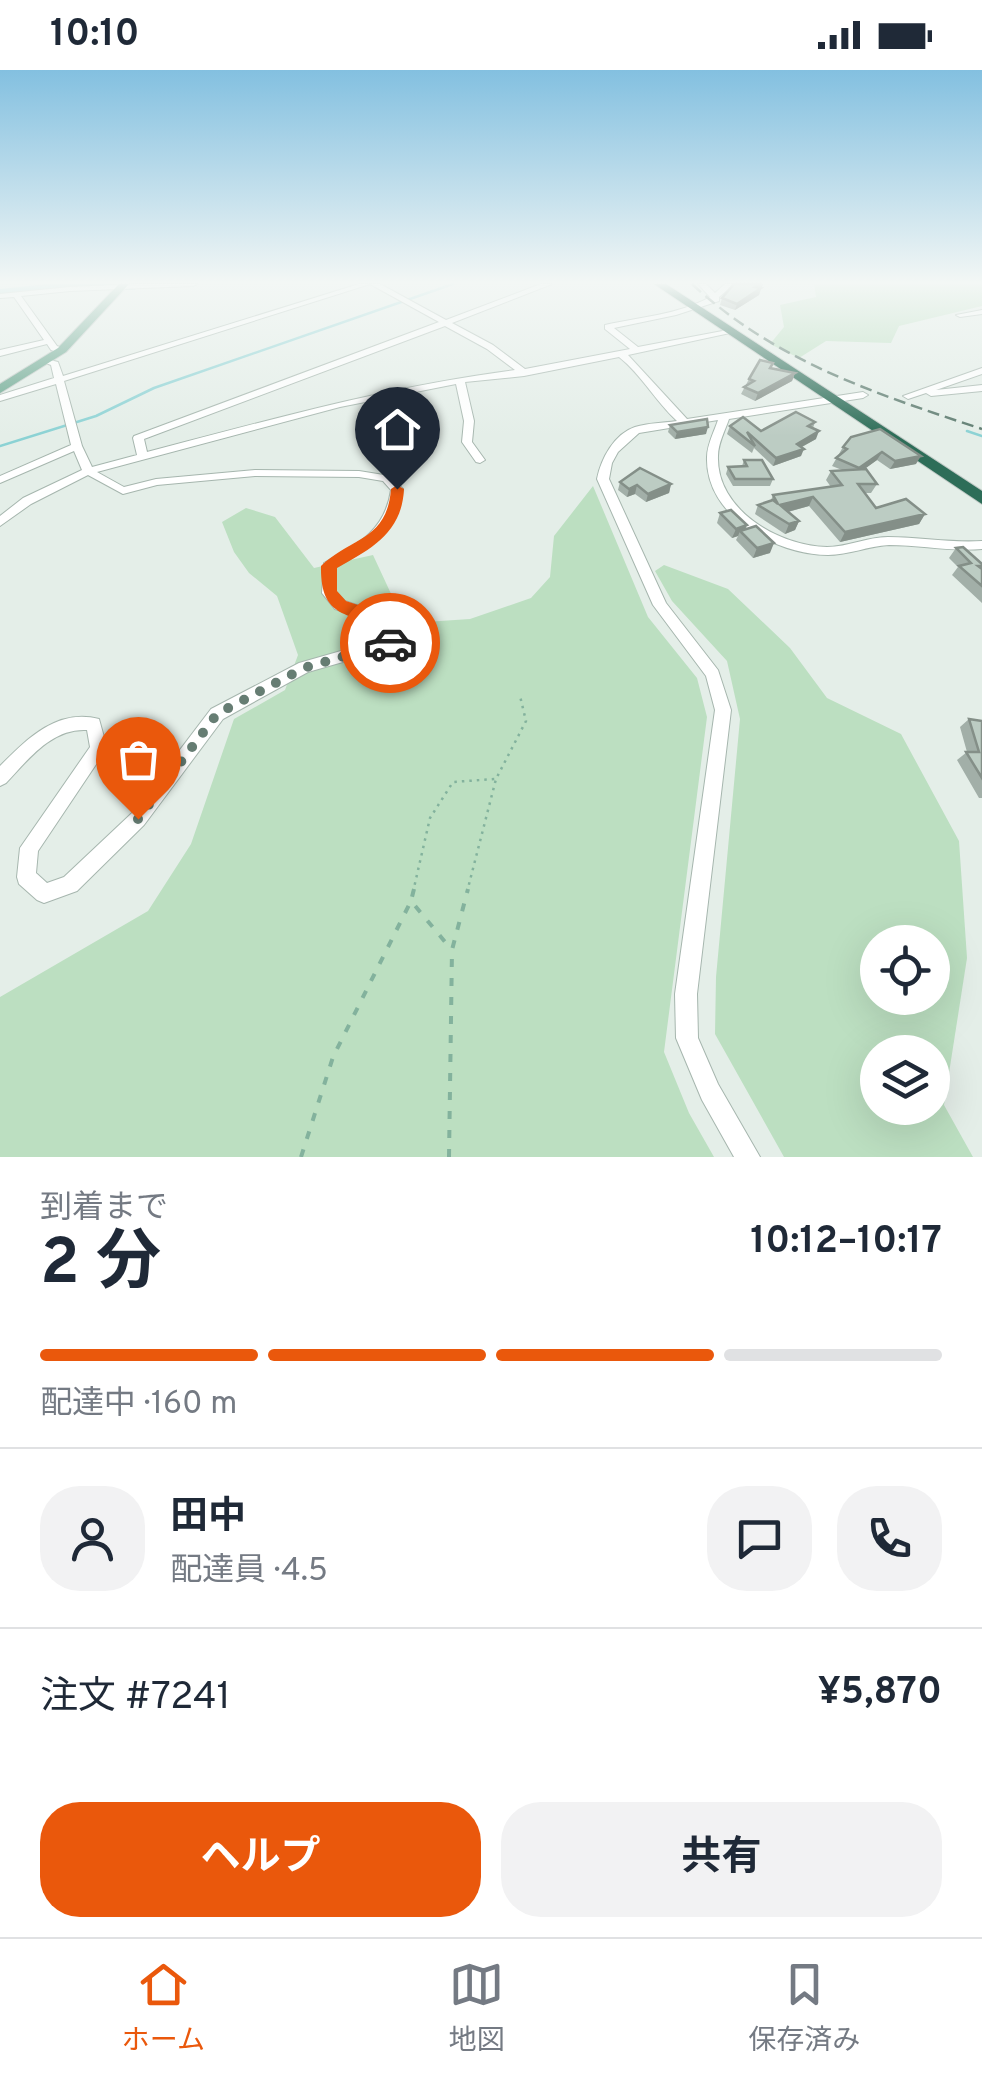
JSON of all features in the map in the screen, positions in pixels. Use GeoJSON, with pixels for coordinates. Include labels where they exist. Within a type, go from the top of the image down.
{"type":"FeatureCollection","features":[{"type":"Feature","properties":{"kind":"highway"},"geometry":{"type":"LineString","coordinates":[[734,335],[982,498]]}},
{"type":"Feature","properties":{"kind":"main road"},"geometry":{"type":"LineString","coordinates":[[0,389],[49,361],[77,335]]}},
{"type":"Feature","properties":{"kind":"street"},"geometry":{"type":"LineString","coordinates":[[47,335],[54,348],[62,350]]}},
{"type":"Feature","properties":{"kind":"street"},"geometry":{"type":"LineString","coordinates":[[0,398],[207,335]]}},
{"type":"Feature","properties":{"kind":"street"},"geometry":{"type":"LineString","coordinates":[[143,456],[138,438],[416,335]]}},
{"type":"Feature","properties":{"kind":"street"},"geometry":{"type":"LineString","coordinates":[[467,335],[490,346],[524,372]]}},
{"type":"Feature","properties":{"kind":"street"},"geometry":{"type":"LineString","coordinates":[[618,335],[636,350]]}},
{"type":"Feature","properties":{"kind":"street"},"geometry":{"type":"LineString","coordinates":[[0,522],[26,501],[88,471],[339,404],[716,335]]}},
{"type":"Feature","properties":{"kind":"street"},"geometry":{"type":"LineString","coordinates":[[0,353],[52,341]]}},
{"type":"Feature","properties":{"kind":"street"},"geometry":{"type":"LineString","coordinates":[[620,353],[648,378],[657,397],[684,422]]}},
{"type":"Feature","properties":{"kind":"street"},"geometry":{"type":"LineString","coordinates":[[0,778],[45,734],[74,720],[94,724],[99,748],[28,848],[26,877],[44,893],[70,884],[138,819],[217,714],[304,668],[397,640],[398,624],[340,605],[329,593],[329,566],[376,540],[396,506],[397,489],[386,478],[255,473],[156,482],[123,491],[88,471],[57,381],[55,364],[49,361]]}},
{"type":"Feature","properties":{"kind":"street"},"geometry":{"type":"LineString","coordinates":[[982,371],[914,395],[982,388]]}},
{"type":"Feature","properties":{"kind":"street"},"geometry":{"type":"LineString","coordinates":[[460,380],[470,421],[467,442],[480,460]]}},
{"type":"Feature","properties":{"kind":"street"},"geometry":{"type":"LineString","coordinates":[[748,1157],[710,1092],[688,1038],[686,994],[723,710],[713,674],[660,605],[603,479],[605,463],[619,442],[636,430],[863,395]]}},
{"type":"Feature","properties":{"kind":"street"},"geometry":{"type":"LineString","coordinates":[[726,415],[714,447],[714,475],[731,505],[754,529],[772,540],[829,551],[875,541],[960,548],[982,545]]}},
{"type":"Feature","properties":{"kind":"street"},"geometry":{"type":"LineString","coordinates":[[0,480],[78,446]]}},
{"type":"Feature","properties":{"kind":"street"},"geometry":{"type":"LineString","coordinates":[[960,548],[971,558]]}},
{"type":"Feature","properties":{"kind":"path"},"geometry":{"type":"LineString","coordinates":[[450,1157],[452,950],[496,779],[526,721],[520,696]]}},
{"type":"Feature","properties":{"kind":"path"},"geometry":{"type":"LineString","coordinates":[[301,1157],[333,1057],[411,902],[430,818],[454,782],[496,779]]}},
{"type":"Feature","properties":{"kind":"path"},"geometry":{"type":"LineString","coordinates":[[411,902],[452,950]]}},
{"type":"Feature","properties":{"kind":"green space"},"geometry":{"type":"Polygon","coordinates":[[[778,335],[895,335],[891,343],[826,341],[799,358],[770,344],[778,335]]]}},
{"type":"Feature","properties":{"kind":"green space"},"geometry":{"type":"Polygon","coordinates":[[[593,486],[648,617],[697,678],[707,717],[664,1052],[689,1113],[714,1157],[0,1157],[0,997],[148,911],[191,844],[234,719],[285,690],[298,655],[277,596],[249,573],[234,552],[222,522],[246,508],[275,517],[314,568],[373,555],[393,598],[425,622],[470,619],[531,598],[550,577],[554,536],[593,486]]]}},
{"type":"Feature","properties":{"kind":"green space"},"geometry":{"type":"Polygon","coordinates":[[[664,565],[728,589],[790,648],[827,698],[901,734],[959,841],[967,958],[950,1067],[950,1035],[860,1035],[860,1125],[950,1125],[950,1116],[973,1157],[784,1157],[715,1034],[716,977],[740,719],[727,661],[672,601],[655,571],[664,565]]]}},
{"type":"Feature","properties":{"kind":"building"},"geometry":{"type":"Polygon","coordinates":[[[760,360],[773,363],[770,368],[795,373],[758,393],[744,387],[754,381],[749,379],[760,360]]]}},
{"type":"Feature","properties":{"kind":"building"},"geometry":{"type":"Polygon","coordinates":[[[796,412],[815,422],[808,426],[819,431],[797,444],[804,449],[776,458],[747,432],[755,446],[730,426],[743,417],[761,431],[796,412]]]}},
{"type":"Feature","properties":{"kind":"building"},"geometry":{"type":"Polygon","coordinates":[[[707,419],[708,427],[677,432],[670,425],[707,419]]]}},
{"type":"Feature","properties":{"kind":"building"},"geometry":{"type":"Polygon","coordinates":[[[880,429],[921,456],[895,461],[882,452],[859,468],[836,458],[847,449],[843,447],[851,437],[880,429]]]}},
{"type":"Feature","properties":{"kind":"building"},"geometry":{"type":"Polygon","coordinates":[[[744,460],[762,460],[773,479],[735,479],[728,467],[747,466],[744,460]]]}},
{"type":"Feature","properties":{"kind":"building"},"geometry":{"type":"Polygon","coordinates":[[[640,468],[671,484],[648,494],[637,485],[629,489],[620,482],[640,468]]]}},
{"type":"Feature","properties":{"kind":"building"},"geometry":{"type":"Polygon","coordinates":[[[866,469],[877,484],[858,484],[876,508],[906,499],[925,514],[845,532],[813,497],[780,505],[799,521],[789,524],[758,505],[773,500],[778,504],[773,495],[842,485],[831,471],[866,469]]]}},
{"type":"Feature","properties":{"kind":"building"},"geometry":{"type":"Polygon","coordinates":[[[731,510],[747,525],[736,529],[720,513],[731,510]]]}},
{"type":"Feature","properties":{"kind":"building"},"geometry":{"type":"Polygon","coordinates":[[[756,526],[774,543],[757,548],[740,531],[756,526]]]}},
{"type":"Feature","properties":{"kind":"building"},"geometry":{"type":"Polygon","coordinates":[[[963,547],[982,564],[978,566],[982,569],[982,586],[959,566],[971,563],[956,548],[963,547]]]}},
{"type":"Feature","properties":{"kind":"building"},"geometry":{"type":"Polygon","coordinates":[[[969,719],[982,721],[982,778],[966,752],[979,752],[969,719]]]}},
{"type":"Feature","properties":{"kind":"waterway"},"geometry":{"type":"LineString","coordinates":[[0,446],[96,416],[154,388],[307,335]]}},
{"type":"Feature","properties":{"kind":"waterway"},"geometry":{"type":"LineString","coordinates":[[967,431],[982,436]]}},
{"type":"Feature","properties":{"kind":"railway"},"geometry":{"type":"LineString","coordinates":[[758,335],[828,372],[982,429]]}},
{"type":"Feature","properties":{"kind":"way so far"},"geometry":{"type":"LineString","coordinates":[[138,819],[217,714],[304,668],[390,643]]}},
{"type":"Feature","properties":{"kind":"route"},"geometry":{"type":"LineString","coordinates":[[390,643],[397,640],[398,624],[340,605],[329,593],[329,566],[376,540],[396,506],[397,489]]}}]}
